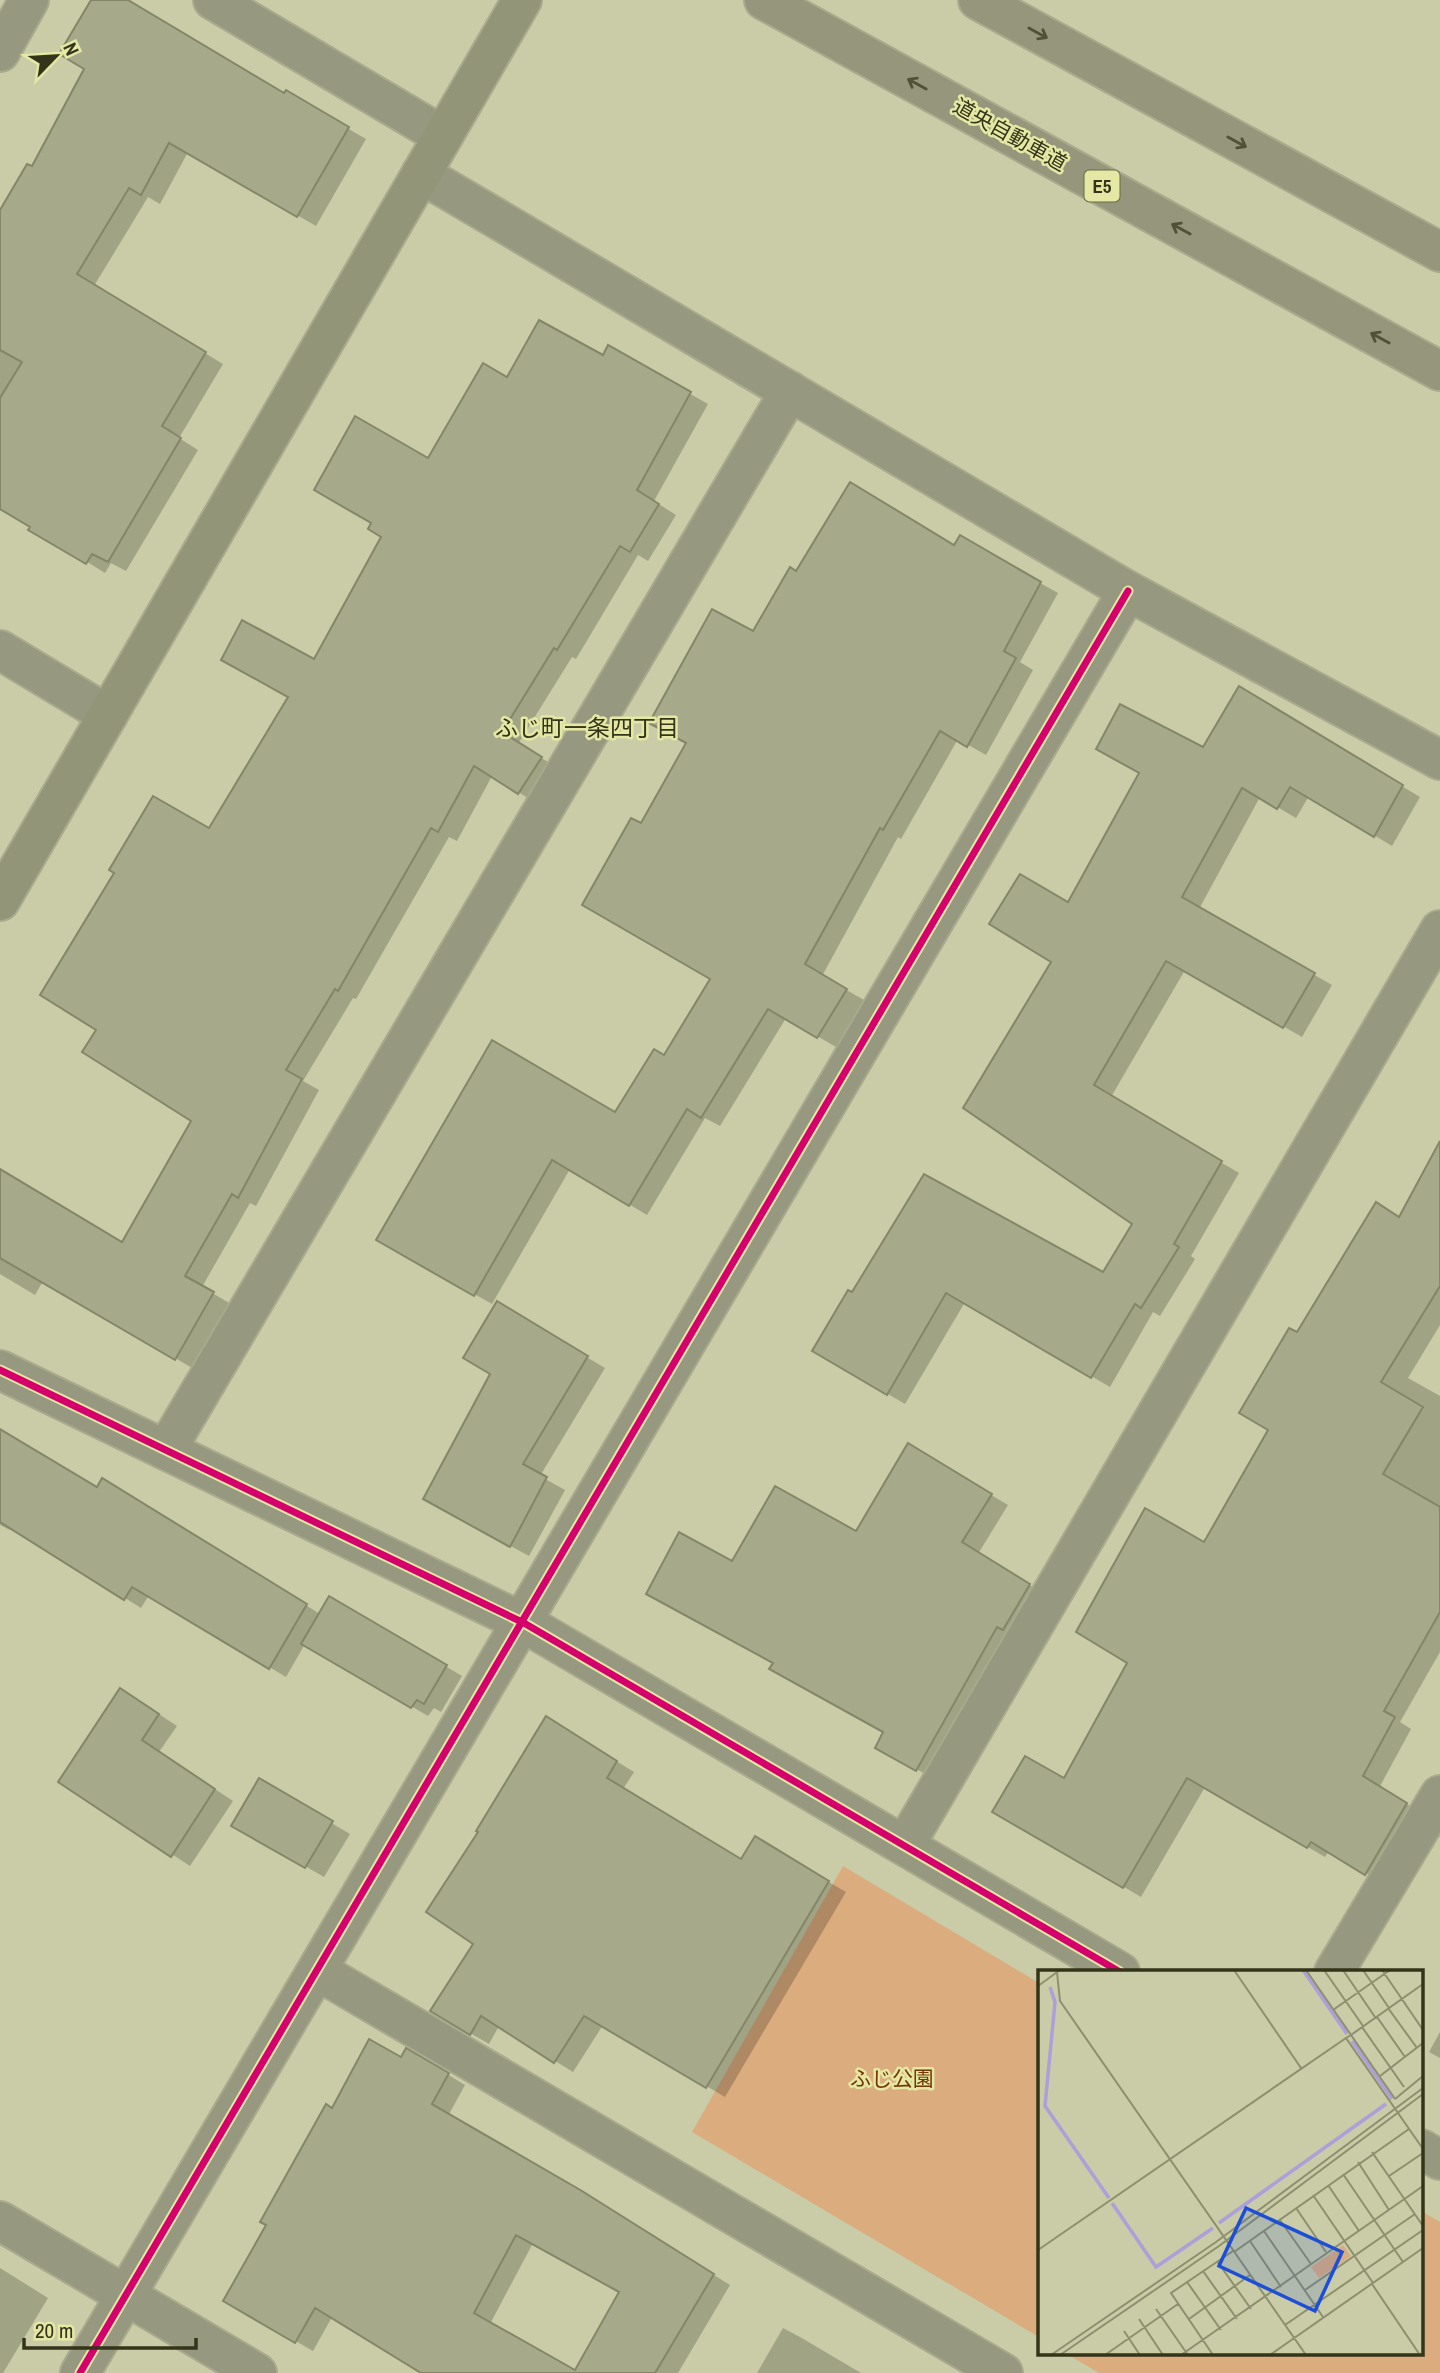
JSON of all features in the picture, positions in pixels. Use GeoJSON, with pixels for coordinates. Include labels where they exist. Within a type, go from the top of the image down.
{"type":"FeatureCollection","features":[{"type":"Feature","properties":{"kind":"highway","name":"道央自動車道"},"geometry":{"type":"LineString","coordinates":[[764,0],[1440,371]]}},
{"type":"Feature","properties":{"kind":"highway"},"geometry":{"type":"LineString","coordinates":[[978,0],[1440,252]]}},
{"type":"Feature","properties":{"kind":"street"},"geometry":{"type":"LineString","coordinates":[[0,52],[29,0]]}},
{"type":"Feature","properties":{"kind":"street"},"geometry":{"type":"LineString","coordinates":[[213,0],[443,136]]}},
{"type":"Feature","properties":{"kind":"street"},"geometry":{"type":"LineString","coordinates":[[0,901],[522,0]]}},
{"type":"Feature","properties":{"kind":"street"},"geometry":{"type":"LineString","coordinates":[[421,174],[1128,591],[1440,760]]}},
{"type":"Feature","properties":{"kind":"street"},"geometry":{"type":"LineString","coordinates":[[166,1450],[790,391]]}},
{"type":"Feature","properties":{"kind":"street"},"geometry":{"type":"LineString","coordinates":[[80,2373],[524,1623],[1128,591]]}},
{"type":"Feature","properties":{"kind":"street"},"geometry":{"type":"LineString","coordinates":[[0,650],[108,715]]}},
{"type":"Feature","properties":{"kind":"street"},"geometry":{"type":"LineString","coordinates":[[905,1845],[1440,930]]}},
{"type":"Feature","properties":{"kind":"street"},"geometry":{"type":"LineString","coordinates":[[0,1370],[524,1623],[1117,1970]]}},
{"type":"Feature","properties":{"kind":"street"},"geometry":{"type":"LineString","coordinates":[[1335,1970],[1440,1795]]}},
{"type":"Feature","properties":{"kind":"street"},"geometry":{"type":"LineString","coordinates":[[318,1971],[1003,2373]]}},
{"type":"Feature","properties":{"kind":"street"},"geometry":{"type":"LineString","coordinates":[[1422,2150],[1440,2160]]}},
{"type":"Feature","properties":{"kind":"street"},"geometry":{"type":"LineString","coordinates":[[0,2221],[257,2373]]}},
{"type":"Feature","properties":{"kind":"green space","name":"ふじ公園"},"geometry":{"type":"Polygon","coordinates":[[[843,1866],[1038,1982],[1038,2336],[692,2132],[843,1866]]]}},
{"type":"Feature","properties":{"kind":"green space"},"geometry":{"type":"Polygon","coordinates":[[[1422,2212],[1440,2222],[1440,2373],[1099,2373],[1070,2356],[1422,2356],[1422,2212]]]}},
{"type":"Feature","properties":{"kind":"building"},"geometry":{"type":"Polygon","coordinates":[[[91,0],[128,0],[284,93],[286,90],[349,127],[297,217],[169,143],[141,195],[129,188],[77,274],[206,352],[162,426],[181,438],[108,562],[92,554],[86,564],[28,530],[30,527],[0,509],[0,398],[22,362],[0,350],[0,210],[27,164],[32,166],[84,69],[59,54],[91,0]]]}},
{"type":"Feature","properties":{"kind":"building"},"geometry":{"type":"Polygon","coordinates":[[[539,320],[603,355],[608,345],[691,392],[637,490],[659,504],[630,552],[620,546],[557,650],[554,648],[502,732],[542,757],[518,794],[474,766],[438,832],[431,828],[338,991],[335,989],[286,1070],[302,1079],[238,1198],[232,1194],[185,1276],[214,1292],[175,1360],[0,1258],[0,1169],[122,1242],[191,1121],[82,1052],[96,1030],[40,995],[114,873],[109,870],[153,796],[209,828],[288,697],[221,660],[242,620],[314,659],[381,537],[368,529],[371,523],[314,490],[355,416],[428,458],[483,363],[507,377],[539,320]]]}},
{"type":"Feature","properties":{"kind":"building"},"geometry":{"type":"Polygon","coordinates":[[[850,482],[954,545],[960,535],[1041,582],[1004,651],[1016,658],[967,747],[940,731],[883,830],[880,828],[805,964],[847,989],[817,1038],[768,1009],[701,1118],[687,1109],[629,1206],[552,1160],[474,1296],[376,1240],[492,1040],[615,1112],[654,1049],[664,1055],[710,979],[582,905],[631,818],[641,823],[686,743],[649,723],[712,609],[753,631],[790,567],[796,571],[850,482]]]}},
{"type":"Feature","properties":{"kind":"building"},"geometry":{"type":"Polygon","coordinates":[[[1239,686],[1403,785],[1374,837],[1290,787],[1277,809],[1242,788],[1182,897],[1315,973],[1283,1028],[1166,961],[1094,1085],[1222,1161],[1174,1244],[1179,1247],[1141,1308],[1135,1304],[1091,1378],[946,1293],[887,1395],[812,1351],[848,1290],[852,1292],[924,1174],[1103,1272],[1132,1224],[963,1108],[1051,962],[989,924],[1020,874],[1068,902],[1139,773],[1096,749],[1120,704],[1203,747],[1239,686]]]}},
{"type":"Feature","properties":{"kind":"building"},"geometry":{"type":"Polygon","coordinates":[[[1440,1141],[1440,1286],[1381,1382],[1423,1407],[1383,1474],[1440,1507],[1440,1612],[1384,1711],[1395,1717],[1363,1776],[1407,1803],[1365,1875],[1311,1842],[1307,1848],[1187,1778],[1123,1888],[992,1812],[1025,1756],[1064,1778],[1127,1663],[1076,1632],[1145,1508],[1204,1542],[1268,1430],[1239,1413],[1289,1328],[1297,1332],[1376,1202],[1399,1217],[1440,1141]]]}},
{"type":"Feature","properties":{"kind":"building"},"geometry":{"type":"Polygon","coordinates":[[[497,1301],[588,1356],[523,1464],[547,1477],[510,1547],[423,1499],[490,1374],[463,1358],[497,1301]]]}},
{"type":"Feature","properties":{"kind":"building"},"geometry":{"type":"Polygon","coordinates":[[[0,1429],[97,1487],[102,1478],[307,1604],[269,1669],[132,1587],[124,1600],[0,1522],[0,1429]]]}},
{"type":"Feature","properties":{"kind":"building"},"geometry":{"type":"Polygon","coordinates":[[[908,1443],[992,1494],[962,1542],[1030,1584],[1003,1630],[997,1627],[916,1771],[875,1748],[883,1732],[769,1669],[773,1663],[646,1594],[679,1532],[732,1561],[775,1486],[856,1531],[908,1443]]]}},
{"type":"Feature","properties":{"kind":"building"},"geometry":{"type":"Polygon","coordinates":[[[329,1596],[447,1665],[424,1704],[417,1700],[411,1708],[301,1644],[329,1596]]]}},
{"type":"Feature","properties":{"kind":"building"},"geometry":{"type":"Polygon","coordinates":[[[120,1688],[159,1714],[142,1740],[215,1789],[171,1857],[58,1782],[120,1688]]]}},
{"type":"Feature","properties":{"kind":"building"},"geometry":{"type":"Polygon","coordinates":[[[546,1716],[617,1761],[607,1778],[741,1859],[755,1836],[829,1881],[706,2088],[584,2016],[554,2063],[481,2016],[470,2035],[430,2011],[473,1944],[426,1912],[478,1832],[476,1831],[546,1716]]]}},
{"type":"Feature","properties":{"kind":"building"},"geometry":{"type":"Polygon","coordinates":[[[259,1778],[333,1821],[305,1868],[231,1826],[259,1778]]]}},
{"type":"Feature","properties":{"kind":"building"},"geometry":{"type":"Polygon","coordinates":[[[369,2039],[401,2057],[406,2048],[449,2073],[432,2104],[582,2191],[714,2274],[655,2373],[421,2373],[315,2308],[295,2343],[223,2301],[266,2225],[260,2222],[326,2104],[332,2108],[369,2039]],[[516,2235],[474,2313],[575,2370],[619,2292],[516,2235]]]}},
{"type":"Feature","properties":{"kind":"cycle path"},"geometry":{"type":"LineString","coordinates":[[80,2373],[1128,591]]}},
{"type":"Feature","properties":{"kind":"cycle path"},"geometry":{"type":"LineString","coordinates":[[0,1370],[524,1623],[1117,1970]]}},
{"type":"Feature","properties":{"kind":"district","name":"ふじ町一条四丁目"},"geometry":{"type":"Point","coordinates":[587,728]}}]}
